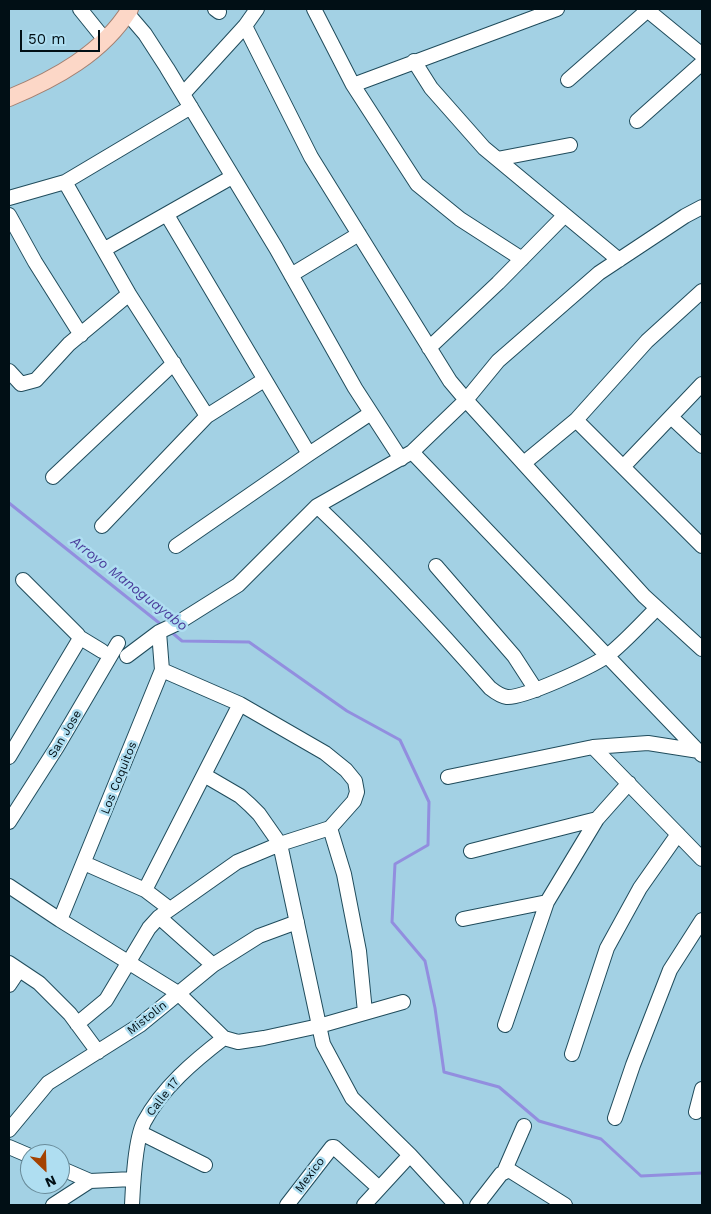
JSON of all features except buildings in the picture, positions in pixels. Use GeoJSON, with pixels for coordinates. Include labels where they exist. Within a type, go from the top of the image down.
{"type":"FeatureCollection","features":[{"type":"Feature","properties":{"kind":"main road"},"geometry":{"type":"LineString","coordinates":[[9,96],[53,78],[75,64],[105,40],[128,11]]}},
{"type":"Feature","properties":{"kind":"street"},"geometry":{"type":"LineString","coordinates":[[80,9],[105,40]]}},
{"type":"Feature","properties":{"kind":"street"},"geometry":{"type":"LineString","coordinates":[[183,94],[245,26],[257,9]]}},
{"type":"Feature","properties":{"kind":"street"},"geometry":{"type":"LineString","coordinates":[[314,9],[353,85],[418,184],[460,220],[522,259]]}},
{"type":"Feature","properties":{"kind":"street"},"geometry":{"type":"LineString","coordinates":[[353,85],[557,9]]}},
{"type":"Feature","properties":{"kind":"street"},"geometry":{"type":"LineString","coordinates":[[568,80],[648,9],[702,55]]}},
{"type":"Feature","properties":{"kind":"street"},"geometry":{"type":"LineString","coordinates":[[128,11],[145,34],[191,107],[371,413],[406,455],[701,753]]}},
{"type":"Feature","properties":{"kind":"street"},"geometry":{"type":"LineString","coordinates":[[245,26],[311,157],[450,381],[657,608],[702,649]]}},
{"type":"Feature","properties":{"kind":"street"},"geometry":{"type":"LineString","coordinates":[[414,61],[431,88],[484,148],[618,260]]}},
{"type":"Feature","properties":{"kind":"street"},"geometry":{"type":"LineString","coordinates":[[638,121],[702,63]]}},
{"type":"Feature","properties":{"kind":"street"},"geometry":{"type":"LineString","coordinates":[[9,198],[65,182],[191,107]]}},
{"type":"Feature","properties":{"kind":"street"},"geometry":{"type":"LineString","coordinates":[[496,159],[570,145]]}},
{"type":"Feature","properties":{"kind":"street"},"geometry":{"type":"LineString","coordinates":[[104,249],[232,177]]}},
{"type":"Feature","properties":{"kind":"street"},"geometry":{"type":"LineString","coordinates":[[65,182],[129,294],[207,416]]}},
{"type":"Feature","properties":{"kind":"street"},"geometry":{"type":"LineString","coordinates":[[127,656],[159,632],[176,624],[238,585],[317,506],[406,455],[466,400],[498,361],[599,273],[685,216],[702,207]]}},
{"type":"Feature","properties":{"kind":"street"},"geometry":{"type":"LineString","coordinates":[[9,215],[35,262],[81,335]]}},
{"type":"Feature","properties":{"kind":"street"},"geometry":{"type":"LineString","coordinates":[[167,215],[309,454]]}},
{"type":"Feature","properties":{"kind":"street"},"geometry":{"type":"LineString","coordinates":[[430,348],[564,216]]}},
{"type":"Feature","properties":{"kind":"street"},"geometry":{"type":"LineString","coordinates":[[291,275],[359,234]]}},
{"type":"Feature","properties":{"kind":"street"},"geometry":{"type":"LineString","coordinates":[[524,463],[576,420],[647,341],[702,291]]}},
{"type":"Feature","properties":{"kind":"street"},"geometry":{"type":"LineString","coordinates":[[9,371],[21,384],[36,380],[69,344],[129,294]]}},
{"type":"Feature","properties":{"kind":"street"},"geometry":{"type":"LineString","coordinates":[[53,477],[174,363]]}},
{"type":"Feature","properties":{"kind":"street"},"geometry":{"type":"LineString","coordinates":[[102,526],[207,416],[264,380]]}},
{"type":"Feature","properties":{"kind":"street"},"geometry":{"type":"LineString","coordinates":[[623,467],[702,384]]}},
{"type":"Feature","properties":{"kind":"street"},"geometry":{"type":"LineString","coordinates":[[176,546],[371,413]]}},
{"type":"Feature","properties":{"kind":"street"},"geometry":{"type":"LineString","coordinates":[[671,417],[702,446]]}},
{"type":"Feature","properties":{"kind":"street"},"geometry":{"type":"LineString","coordinates":[[576,420],[702,546]]}},
{"type":"Feature","properties":{"kind":"street"},"geometry":{"type":"LineString","coordinates":[[317,506],[442,634],[490,688],[498,694],[507,697],[536,690],[607,656],[657,608]]}},
{"type":"Feature","properties":{"kind":"street"},"geometry":{"type":"LineString","coordinates":[[436,566],[514,656],[536,690]]}},
{"type":"Feature","properties":{"kind":"street"},"geometry":{"type":"LineString","coordinates":[[23,580],[79,638],[102,651]]}},
{"type":"Feature","properties":{"kind":"street","name":"Los Coquitos"},"geometry":{"type":"LineString","coordinates":[[60,920],[162,670],[159,632]]}},
{"type":"Feature","properties":{"kind":"street"},"geometry":{"type":"LineString","coordinates":[[9,756],[79,638]]}},
{"type":"Feature","properties":{"kind":"street","name":"San Jose"},"geometry":{"type":"LineString","coordinates":[[9,822],[57,747],[118,643]]}},
{"type":"Feature","properties":{"kind":"street"},"geometry":{"type":"LineString","coordinates":[[77,1024],[106,1000],[149,928],[164,913],[237,862],[280,844],[330,828],[354,801],[357,792],[355,782],[351,776],[325,753],[240,704],[162,670]]}},
{"type":"Feature","properties":{"kind":"street"},"geometry":{"type":"LineString","coordinates":[[145,890],[240,704]]}},
{"type":"Feature","properties":{"kind":"street"},"geometry":{"type":"LineString","coordinates":[[448,777],[593,747],[648,743],[701,753]]}},
{"type":"Feature","properties":{"kind":"street"},"geometry":{"type":"LineString","coordinates":[[593,747],[702,859]]}},
{"type":"Feature","properties":{"kind":"street"},"geometry":{"type":"LineString","coordinates":[[204,775],[240,796],[250,805],[259,814],[280,844],[323,1044],[352,1098],[410,1155],[456,1205]]}},
{"type":"Feature","properties":{"kind":"street"},"geometry":{"type":"LineString","coordinates":[[505,1025],[547,902],[597,818],[629,783]]}},
{"type":"Feature","properties":{"kind":"street"},"geometry":{"type":"LineString","coordinates":[[472,851],[597,818]]}},
{"type":"Feature","properties":{"kind":"street"},"geometry":{"type":"LineString","coordinates":[[330,828],[348,893],[358,951],[365,1012]]}},
{"type":"Feature","properties":{"kind":"street"},"geometry":{"type":"LineString","coordinates":[[572,1054],[607,948],[640,888],[678,834]]}},
{"type":"Feature","properties":{"kind":"street"},"geometry":{"type":"LineString","coordinates":[[84,863],[145,890],[212,965]]}},
{"type":"Feature","properties":{"kind":"street"},"geometry":{"type":"LineString","coordinates":[[9,886],[178,993],[224,1038],[238,1042],[264,1038],[319,1026],[403,1002]]}},
{"type":"Feature","properties":{"kind":"street"},"geometry":{"type":"LineString","coordinates":[[463,919],[547,902]]}},
{"type":"Feature","properties":{"kind":"street"},"geometry":{"type":"LineString","coordinates":[[615,1118],[633,1065],[670,970],[702,920]]}},
{"type":"Feature","properties":{"kind":"street","name":"Mistolin"},"geometry":{"type":"LineString","coordinates":[[9,1130],[48,1083],[140,1025],[212,965],[259,936],[297,922]]}},
{"type":"Feature","properties":{"kind":"street"},"geometry":{"type":"LineString","coordinates":[[9,985],[14,966],[38,983],[70,1014],[98,1052]]}},
{"type":"Feature","properties":{"kind":"street","name":"Calle 17"},"geometry":{"type":"LineString","coordinates":[[132,1205],[133,1179],[144,1123],[161,1097],[180,1075],[224,1038]]}},
{"type":"Feature","properties":{"kind":"street"},"geometry":{"type":"LineString","coordinates":[[696,1112],[702,1089]]}},
{"type":"Feature","properties":{"kind":"street"},"geometry":{"type":"LineString","coordinates":[[477,1205],[507,1171],[524,1126]]}},
{"type":"Feature","properties":{"kind":"street"},"geometry":{"type":"LineString","coordinates":[[141,1133],[205,1165]]}},
{"type":"Feature","properties":{"kind":"street","name":"Mexico"},"geometry":{"type":"LineString","coordinates":[[287,1205],[330,1148],[334,1146],[379,1188]]}},
{"type":"Feature","properties":{"kind":"street"},"geometry":{"type":"LineString","coordinates":[[364,1205],[410,1155]]}},
{"type":"Feature","properties":{"kind":"street"},"geometry":{"type":"LineString","coordinates":[[507,1171],[566,1205]]}},
{"type":"Feature","properties":{"kind":"street"},"geometry":{"type":"LineString","coordinates":[[70,1172],[90,1180],[133,1179]]}},
{"type":"Feature","properties":{"kind":"street"},"geometry":{"type":"LineString","coordinates":[[53,1205],[90,1180]]}},
{"type":"Feature","properties":{"kind":"waterway","name":"Arroyo Manoguayabo"},"geometry":{"type":"LineString","coordinates":[[9,503],[163,626]]}},
{"type":"Feature","properties":{"kind":"waterway","name":"Arroyo Manoguayabo"},"geometry":{"type":"LineString","coordinates":[[170,631],[182,641],[249,642],[347,711],[400,740],[429,802],[428,845],[395,864],[392,922],[425,961],[435,1008],[444,1072],[499,1087],[539,1121],[601,1139],[641,1176],[702,1173]]}}]}
